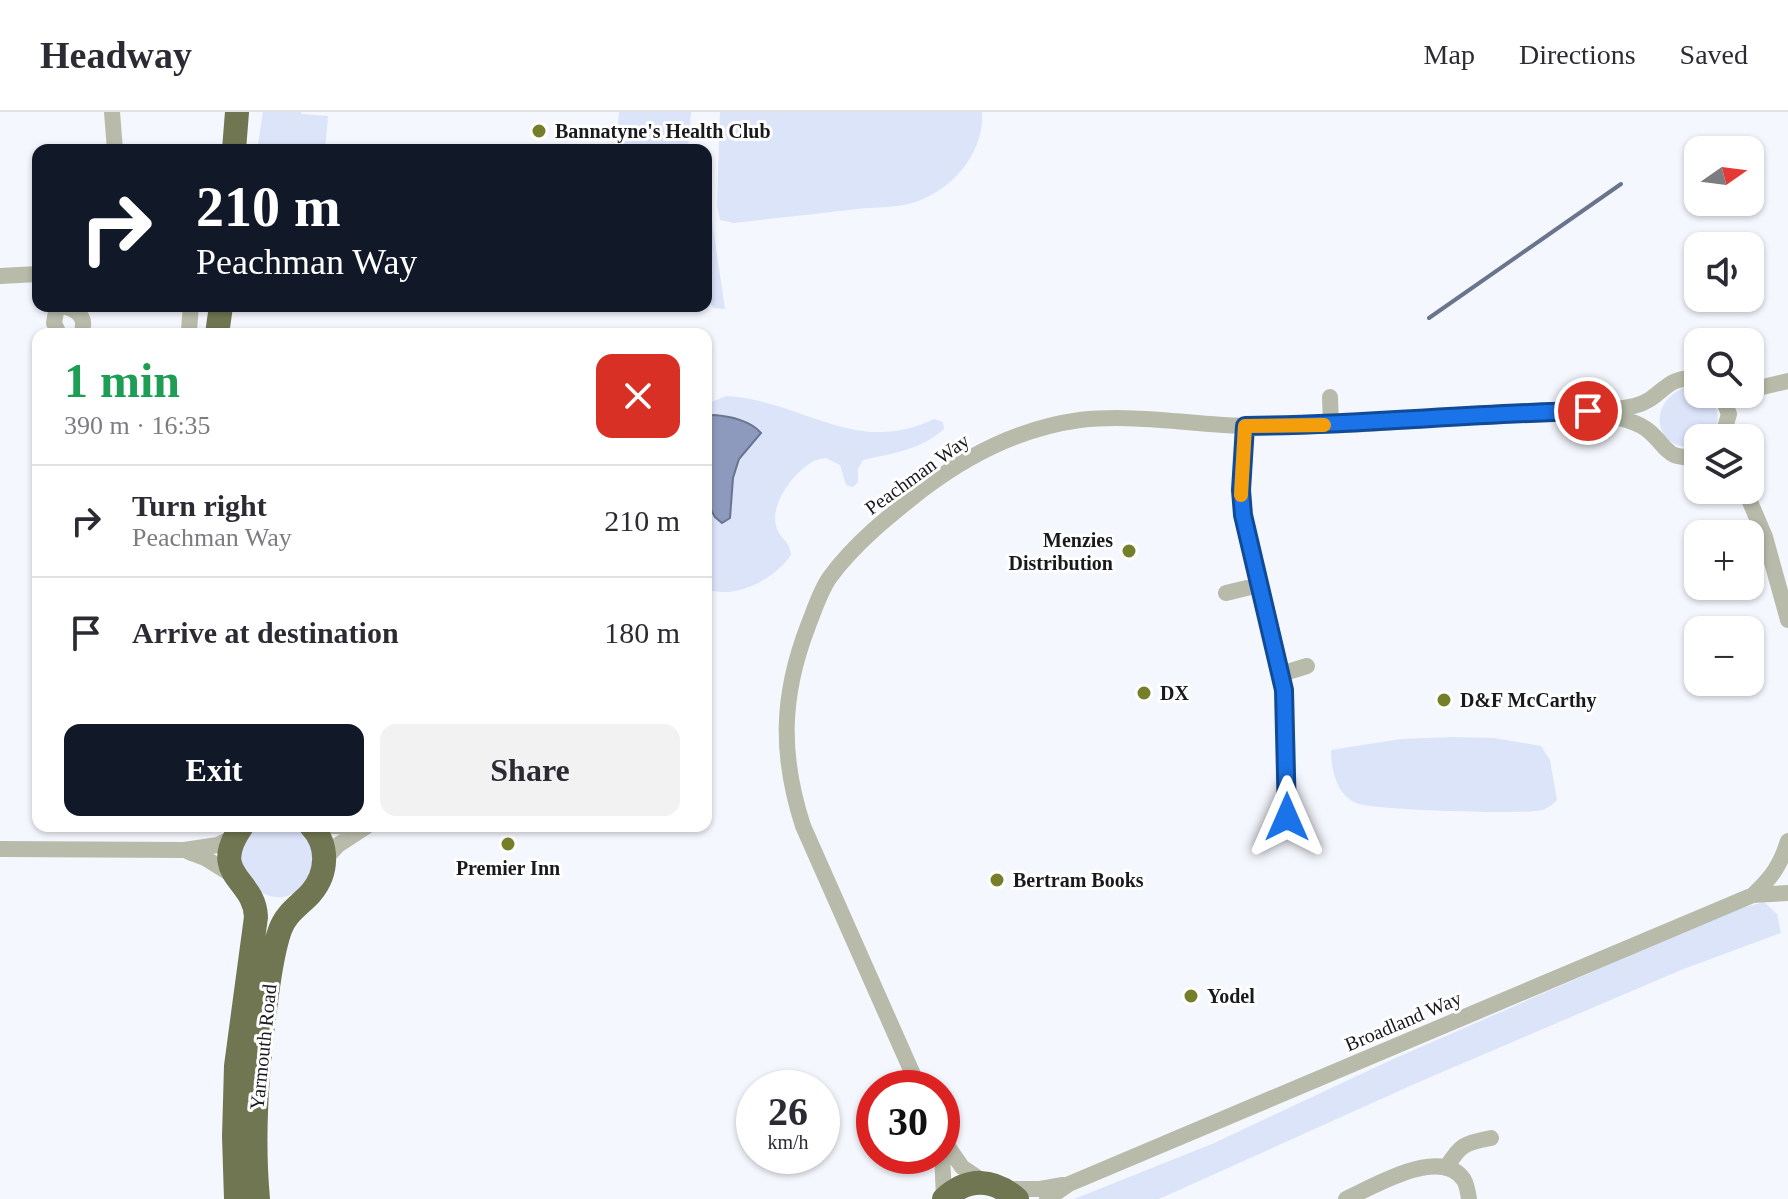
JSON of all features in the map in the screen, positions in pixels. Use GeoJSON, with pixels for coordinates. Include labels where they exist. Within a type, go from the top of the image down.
{"type":"FeatureCollection","features":[{"type":"Feature","properties":{"kind":"highway"},"geometry":{"type":"LineString","coordinates":[[234,144],[237,112]]}},
{"type":"Feature","properties":{"kind":"highway"},"geometry":{"type":"LineString","coordinates":[[238,832],[229,862],[234,876],[251,898],[275,906],[299,903]]}},
{"type":"Feature","properties":{"kind":"highway"},"geometry":{"type":"LineString","coordinates":[[316,832],[325,859]]}},
{"type":"Feature","properties":{"kind":"highway","name":"Yarmouth Road"},"geometry":{"type":"LineString","coordinates":[[258,1199],[256,1114],[267,996],[279,932],[289,913],[316,887],[325,859]]}},
{"type":"Feature","properties":{"kind":"highway","name":"Yarmouth Road"},"geometry":{"type":"LineString","coordinates":[[236,1199],[236,1066],[255,930],[256,910],[251,898]]}},
{"type":"Feature","properties":{"kind":"highway"},"geometry":{"type":"LineString","coordinates":[[944,1199],[962,1186],[1002,1190]]}},
{"type":"Feature","properties":{"kind":"street"},"geometry":{"type":"LineString","coordinates":[[112,112],[115,144]]}},
{"type":"Feature","properties":{"kind":"street"},"geometry":{"type":"LineString","coordinates":[[0,276],[32,274]]}},
{"type":"Feature","properties":{"kind":"street","name":"Peachman Way"},"geometry":{"type":"LineString","coordinates":[[911,1070],[809,841],[794,799],[786,751],[787,701],[794,661],[828,579],[862,541],[897,509],[969,457],[1011,438],[1078,420],[1109,418],[1245,426],[1331,425],[1506,412],[1588,411],[1634,406],[1654,397],[1675,380],[1684,380]]}},
{"type":"Feature","properties":{"kind":"street"},"geometry":{"type":"LineString","coordinates":[[1764,388],[1788,381]]}},
{"type":"Feature","properties":{"kind":"street"},"geometry":{"type":"LineString","coordinates":[[1330,397],[1331,425]]}},
{"type":"Feature","properties":{"kind":"street"},"geometry":{"type":"LineString","coordinates":[[1650,431],[1649,414],[1654,397]]}},
{"type":"Feature","properties":{"kind":"street"},"geometry":{"type":"LineString","coordinates":[[1727,408],[1729,414]]}},
{"type":"Feature","properties":{"kind":"street"},"geometry":{"type":"LineString","coordinates":[[1727,424],[1734,408]]}},
{"type":"Feature","properties":{"kind":"street","name":"Peachman Way"},"geometry":{"type":"LineString","coordinates":[[1588,411],[1650,431],[1669,452],[1684,457]]}},
{"type":"Feature","properties":{"kind":"street"},"geometry":{"type":"LineString","coordinates":[[1245,426],[1241,490],[1243,515],[1281,674],[1286,712],[1287,817]]}},
{"type":"Feature","properties":{"kind":"street"},"geometry":{"type":"LineString","coordinates":[[1751,504],[1765,537],[1788,620]]}},
{"type":"Feature","properties":{"kind":"street"},"geometry":{"type":"LineString","coordinates":[[1226,593],[1259,585]]}},
{"type":"Feature","properties":{"kind":"street"},"geometry":{"type":"LineString","coordinates":[[1281,674],[1307,666]]}},
{"type":"Feature","properties":{"kind":"street"},"geometry":{"type":"LineString","coordinates":[[0,849],[184,850],[218,845],[237,832]]}},
{"type":"Feature","properties":{"kind":"street"},"geometry":{"type":"LineString","coordinates":[[325,859],[338,845],[358,832]]}},
{"type":"Feature","properties":{"kind":"street","name":"Broadland Way"},"geometry":{"type":"LineString","coordinates":[[1753,895],[1770,879],[1783,859],[1788,841]]}},
{"type":"Feature","properties":{"kind":"street"},"geometry":{"type":"LineString","coordinates":[[184,850],[205,858],[234,876]]}},
{"type":"Feature","properties":{"kind":"street","name":"Broadland Way"},"geometry":{"type":"LineString","coordinates":[[1783,859],[1788,879]]}},
{"type":"Feature","properties":{"kind":"street","name":"Broadland Way"},"geometry":{"type":"LineString","coordinates":[[1047,1199],[1069,1184],[1753,895],[1788,893]]}},
{"type":"Feature","properties":{"kind":"street"},"geometry":{"type":"LineString","coordinates":[[1446,1168],[1458,1148],[1491,1138]]}},
{"type":"Feature","properties":{"kind":"street"},"geometry":{"type":"LineString","coordinates":[[960,1164],[1002,1190]]}},
{"type":"Feature","properties":{"kind":"street"},"geometry":{"type":"LineString","coordinates":[[1346,1199],[1416,1168],[1453,1170],[1464,1181],[1469,1199]]}},
{"type":"Feature","properties":{"kind":"street"},"geometry":{"type":"LineString","coordinates":[[943,1174],[944,1199]]}},
{"type":"Feature","properties":{"kind":"street","name":"Broadland Way"},"geometry":{"type":"LineString","coordinates":[[1002,1190],[1069,1184]]}},
{"type":"Feature","properties":{"kind":"shaded area"},"geometry":{"type":"Polygon","coordinates":[[[263,112],[328,116],[326,144],[258,144],[263,112]]]}},
{"type":"Feature","properties":{"kind":"shaded area"},"geometry":{"type":"Polygon","coordinates":[[[619,112],[691,112],[688,144],[616,144],[619,112]]]}},
{"type":"Feature","properties":{"kind":"shaded area"},"geometry":{"type":"Polygon","coordinates":[[[720,112],[982,112],[978,142],[963,169],[926,198],[899,206],[734,223],[720,220],[717,206],[720,112]]]}},
{"type":"Feature","properties":{"kind":"shaded area"},"geometry":{"type":"Polygon","coordinates":[[[712,220],[725,309],[712,306],[712,220]]]}},
{"type":"Feature","properties":{"kind":"shaded area"},"geometry":{"type":"Polygon","coordinates":[[[1684,388],[1684,408],[1716,408],[1717,424],[1684,424],[1684,447],[1673,443],[1660,427],[1663,406],[1671,396],[1684,388]]]}},
{"type":"Feature","properties":{"kind":"shaded area"},"geometry":{"type":"Polygon","coordinates":[[[726,396],[754,400],[829,423],[879,432],[906,429],[934,419],[943,422],[944,429],[916,446],[863,460],[858,469],[858,482],[853,487],[846,485],[840,465],[826,458],[809,464],[783,492],[776,511],[777,529],[789,546],[791,555],[775,572],[753,585],[717,592],[712,591],[712,402],[726,396]]]}},
{"type":"Feature","properties":{"kind":"shaded area"},"geometry":{"type":"Polygon","coordinates":[[[1494,738],[1541,746],[1550,760],[1557,800],[1544,809],[1529,811],[1388,808],[1356,803],[1344,794],[1336,780],[1331,750],[1401,739],[1494,738]]]}},
{"type":"Feature","properties":{"kind":"shaded area"},"geometry":{"type":"Polygon","coordinates":[[[252,832],[303,832],[310,843],[314,866],[306,881],[293,893],[279,897],[265,894],[252,885],[244,872],[240,857],[244,841],[252,832]]]}},
{"type":"Feature","properties":{"kind":"shaded area"},"geometry":{"type":"Polygon","coordinates":[[[1764,902],[1777,914],[1781,933],[1681,970],[1419,1082],[1159,1199],[1074,1199],[1212,1144],[1391,1060],[1734,910],[1764,902]]]}},
{"type":"Feature","properties":{"kind":"water"},"geometry":{"type":"Polygon","coordinates":[[[712,415],[740,420],[761,433],[739,459],[733,478],[730,518],[722,523],[712,512],[712,415]]]}},
{"type":"Feature","properties":{"kind":"waterway"},"geometry":{"type":"LineString","coordinates":[[1429,318],[1621,184]]}},
{"type":"Feature","properties":{"kind":"slow traffic"},"geometry":{"type":"LineString","coordinates":[[1241,495],[1245,426],[1324,425]]}},
{"type":"Feature","properties":{"kind":"place","name":"Bannatyne's Health Club"},"geometry":{"type":"Point","coordinates":[539,131]}},
{"type":"Feature","properties":{"kind":"place","name":"Menzies Distribution"},"geometry":{"type":"Point","coordinates":[1129,551]}},
{"type":"Feature","properties":{"kind":"place","name":"DX"},"geometry":{"type":"Point","coordinates":[1144,693]}},
{"type":"Feature","properties":{"kind":"place","name":"D&F McCarthy"},"geometry":{"type":"Point","coordinates":[1444,700]}},
{"type":"Feature","properties":{"kind":"place","name":"Premier Inn"},"geometry":{"type":"Point","coordinates":[508,844]}},
{"type":"Feature","properties":{"kind":"place","name":"Bertram Books"},"geometry":{"type":"Point","coordinates":[997,880]}},
{"type":"Feature","properties":{"kind":"place","name":"Yodel"},"geometry":{"type":"Point","coordinates":[1191,996]}},
{"type":"Feature","properties":{"kind":"route"},"geometry":{"type":"LineString","coordinates":[[1287,817],[1284,690],[1243,515],[1241,490],[1245,426],[1331,425],[1506,412],[1588,411]]}}]}
